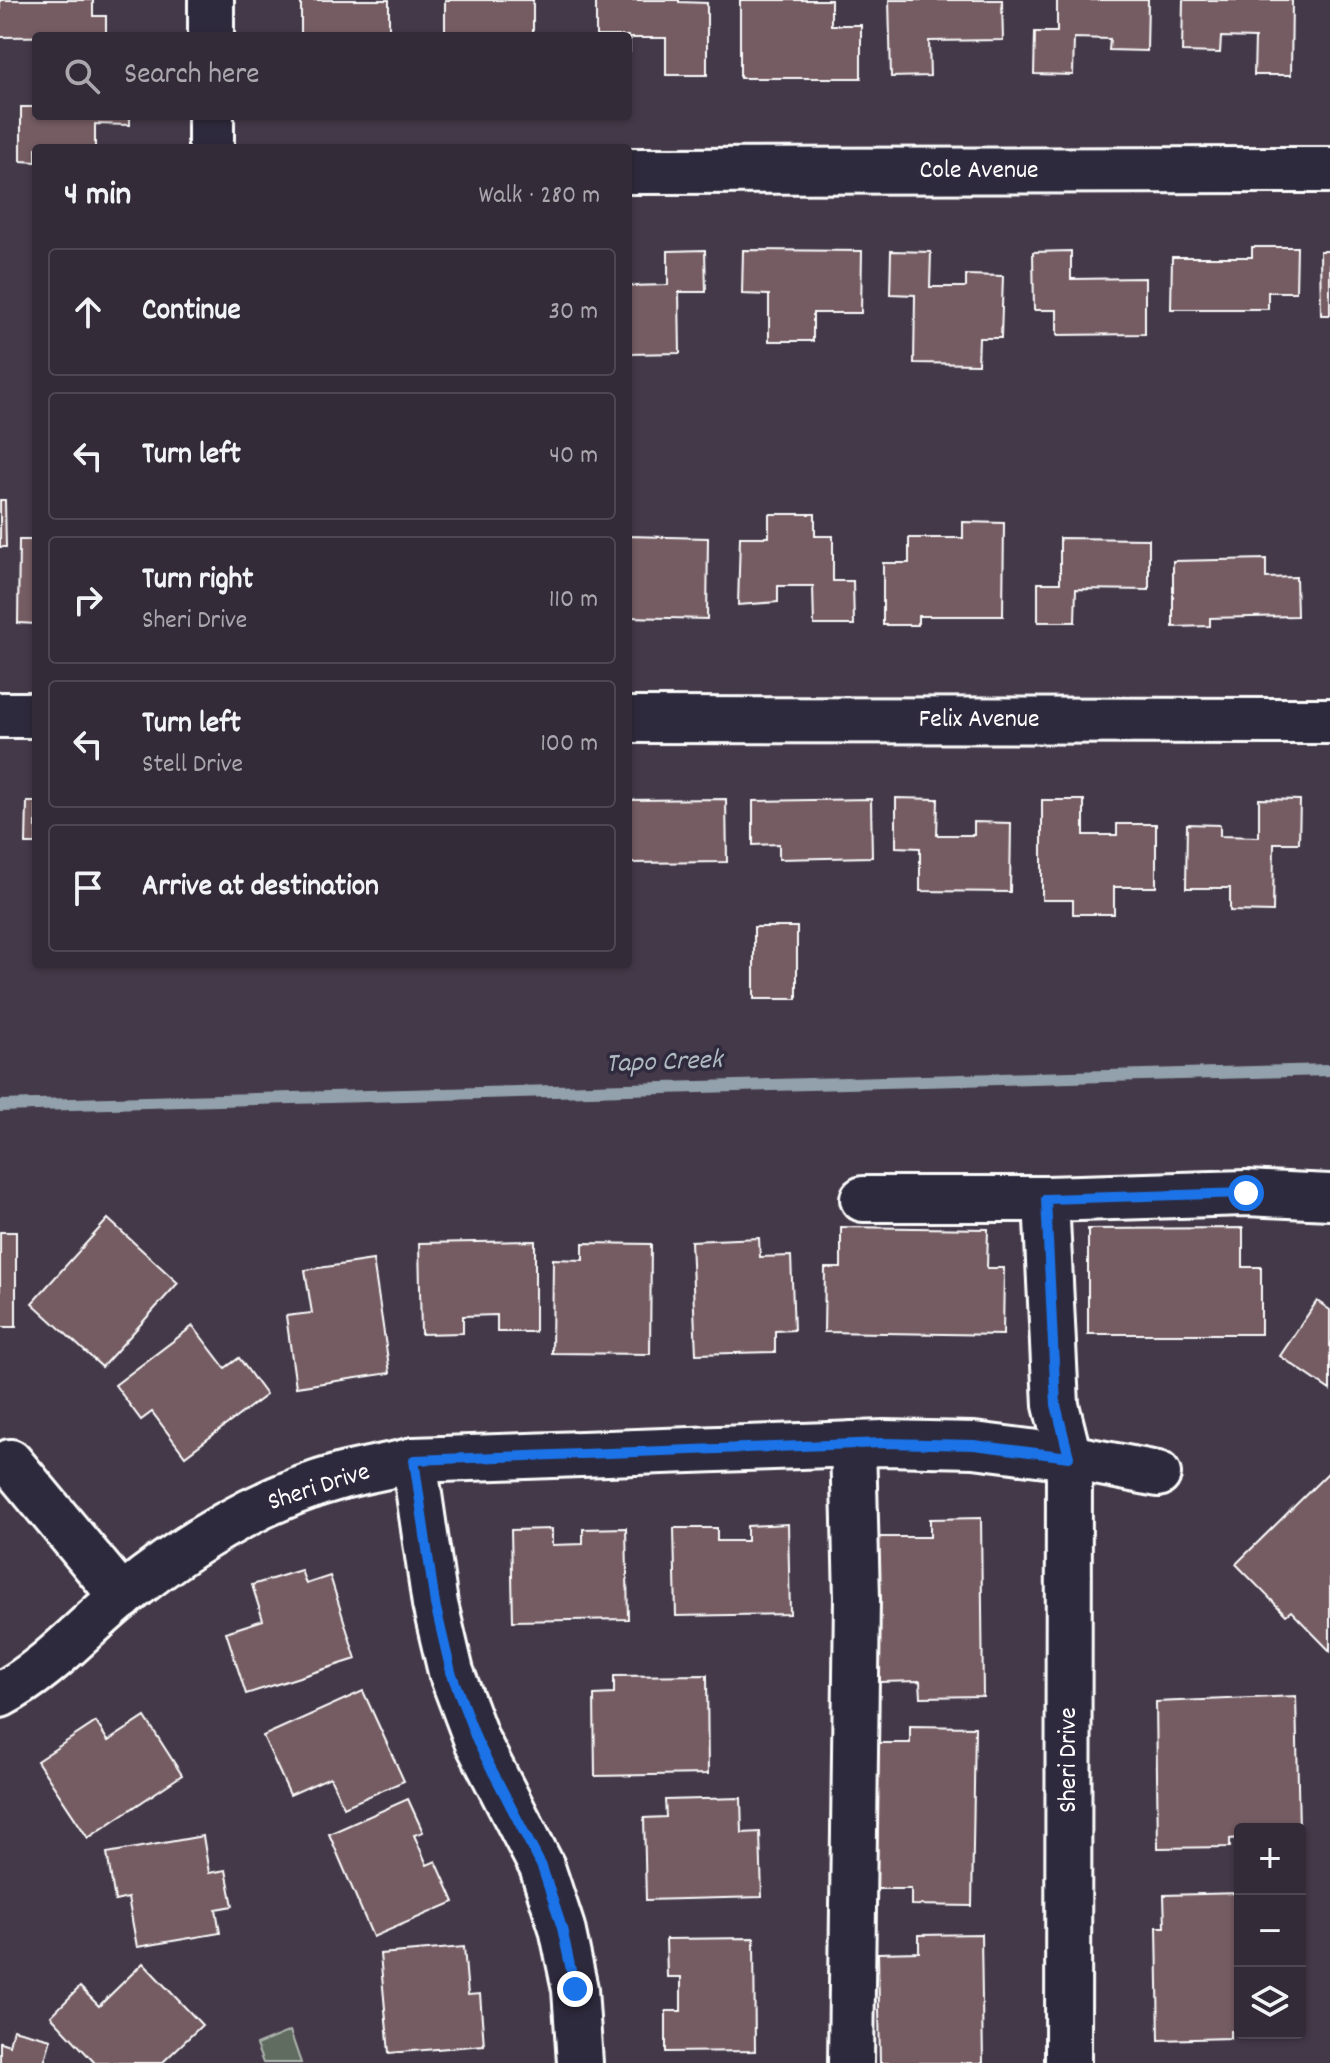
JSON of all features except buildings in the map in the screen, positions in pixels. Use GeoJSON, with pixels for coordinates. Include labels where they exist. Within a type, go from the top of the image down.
{"type":"FeatureCollection","features":[{"type":"Feature","properties":{"kind":"street"},"geometry":{"type":"LineString","coordinates":[[211,0],[211,32]]}},
{"type":"Feature","properties":{"kind":"street"},"geometry":{"type":"LineString","coordinates":[[211,120],[211,144]]}},
{"type":"Feature","properties":{"kind":"street","name":"Cole Avenue"},"geometry":{"type":"LineString","coordinates":[[632,171],[1330,170]]}},
{"type":"Feature","properties":{"kind":"street"},"geometry":{"type":"LineString","coordinates":[[0,715],[32,715]]}},
{"type":"Feature","properties":{"kind":"street","name":"Felix Avenue"},"geometry":{"type":"LineString","coordinates":[[632,720],[1330,721]]}},
{"type":"Feature","properties":{"kind":"street"},"geometry":{"type":"LineString","coordinates":[[863,1199],[1046,1199],[1246,1193],[1330,1197]]}},
{"type":"Feature","properties":{"kind":"street"},"geometry":{"type":"LineString","coordinates":[[1046,1199],[1056,1405],[1069,1457]]}},
{"type":"Feature","properties":{"kind":"street"},"geometry":{"type":"LineString","coordinates":[[851,2063],[857,1598],[853,1444]]}},
{"type":"Feature","properties":{"kind":"street","name":"Sheri Drive"},"geometry":{"type":"LineString","coordinates":[[0,1695],[54,1659],[122,1597],[188,1546],[254,1509],[340,1477],[414,1460],[853,1444],[974,1445],[1069,1457],[1158,1474]]}},
{"type":"Feature","properties":{"kind":"street","name":"Sheri Drive"},"geometry":{"type":"LineString","coordinates":[[1068,2063],[1069,1457]]}},
{"type":"Feature","properties":{"kind":"street"},"geometry":{"type":"LineString","coordinates":[[414,1460],[435,1604],[451,1672],[477,1741],[542,1867],[562,1928],[575,1989],[580,2063]]}},
{"type":"Feature","properties":{"kind":"street"},"geometry":{"type":"LineString","coordinates":[[10,1462],[122,1597]]}},
{"type":"Feature","properties":{"kind":"green space"},"geometry":{"type":"Polygon","coordinates":[[[290,2031],[301,2063],[263,2063],[256,2045],[290,2031]]]}},
{"type":"Feature","properties":{"kind":"waterway","name":"Tapo Creek"},"geometry":{"type":"LineString","coordinates":[[0,1106],[1330,1070]]}},
{"type":"Feature","properties":{"kind":"route"},"geometry":{"type":"LineString","coordinates":[[575,1989],[562,1928],[542,1867],[477,1741],[451,1672],[435,1604],[414,1460],[884,1443],[974,1445],[1069,1457],[1056,1405],[1046,1199],[1246,1193]]}}]}
